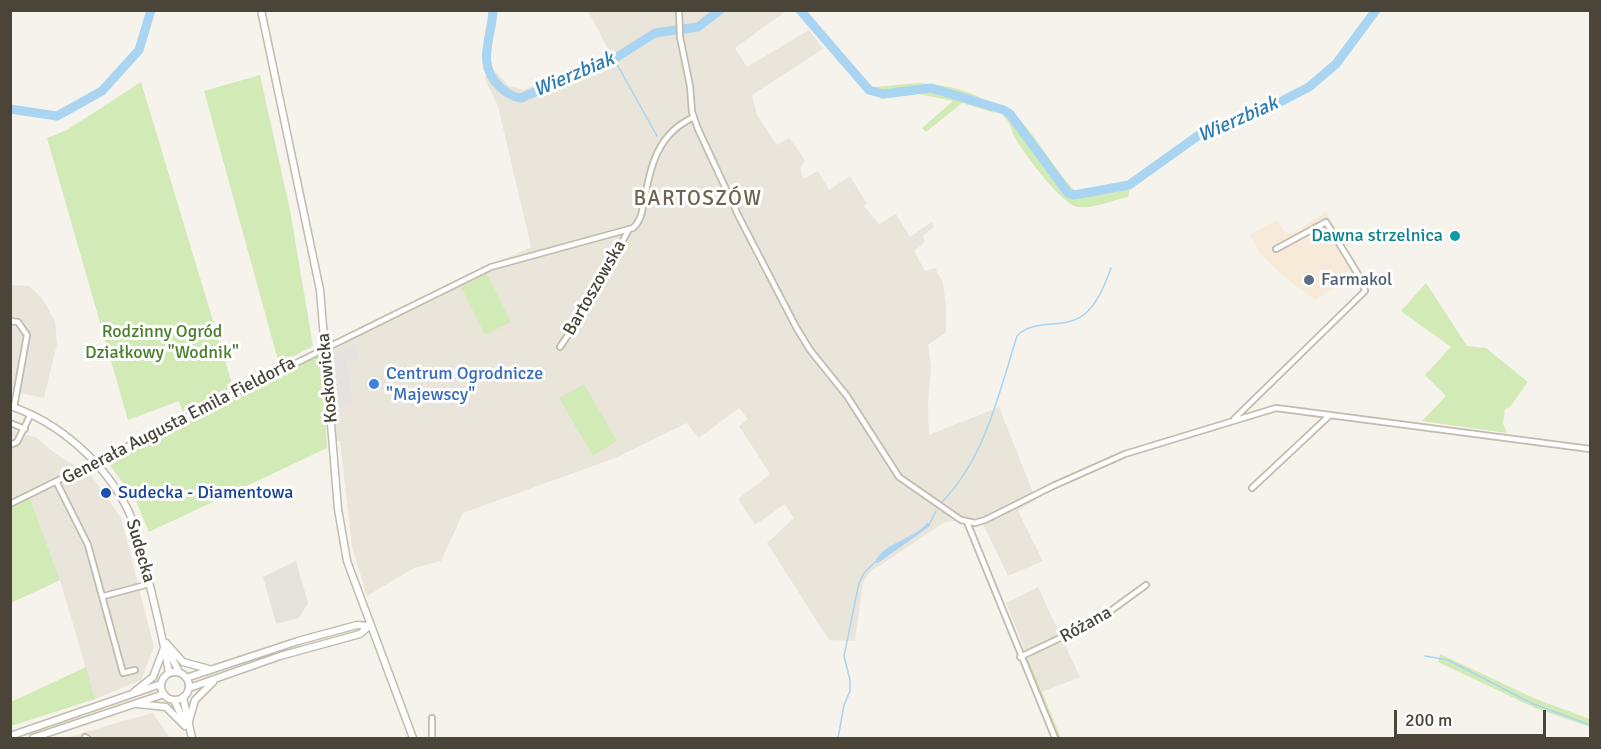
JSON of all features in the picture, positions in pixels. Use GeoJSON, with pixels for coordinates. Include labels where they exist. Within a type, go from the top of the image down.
{"type":"FeatureCollection","features":[{"type":"Feature","properties":{"kind":"street","name":"Koskowicka"},"geometry":{"type":"LineString","coordinates":[[261,10],[320,290],[342,538],[364,613],[413,738]]}},
{"type":"Feature","properties":{"kind":"street"},"geometry":{"type":"LineString","coordinates":[[679,10],[680,37],[694,117],[739,217],[810,350],[847,396],[899,477],[929,500],[967,522],[975,523],[995,516],[1053,486],[1125,454],[1276,408],[1590,449]]}},
{"type":"Feature","properties":{"kind":"street","name":"Bartoszowska"},"geometry":{"type":"LineString","coordinates":[[560,347],[592,299],[629,229],[636,225],[643,212],[652,163],[659,147],[674,128],[694,117]]}},
{"type":"Feature","properties":{"kind":"street"},"geometry":{"type":"LineString","coordinates":[[1234,419],[1365,291],[1362,281],[1326,222],[1276,249]]}},
{"type":"Feature","properties":{"kind":"street","name":"Generała Augusta Emila Fieldorfa"},"geometry":{"type":"LineString","coordinates":[[10,504],[57,483],[326,346],[413,308],[491,267],[629,229]]}},
{"type":"Feature","properties":{"kind":"street"},"geometry":{"type":"LineString","coordinates":[[10,321],[18,322],[27,335],[12,407]]}},
{"type":"Feature","properties":{"kind":"street"},"geometry":{"type":"LineString","coordinates":[[10,385],[18,386]]}},
{"type":"Feature","properties":{"kind":"street","name":"Sudecka"},"geometry":{"type":"LineString","coordinates":[[12,407],[31,414],[67,437],[93,463],[128,510],[165,641],[169,673]]}},
{"type":"Feature","properties":{"kind":"street"},"geometry":{"type":"LineString","coordinates":[[10,445],[17,442],[31,414]]}},
{"type":"Feature","properties":{"kind":"street"},"geometry":{"type":"LineString","coordinates":[[1252,488],[1330,416]]}},
{"type":"Feature","properties":{"kind":"street"},"geometry":{"type":"LineString","coordinates":[[10,423],[25,429]]}},
{"type":"Feature","properties":{"kind":"street"},"geometry":{"type":"LineString","coordinates":[[57,483],[82,528],[104,596],[123,673],[135,670]]}},
{"type":"Feature","properties":{"kind":"street"},"geometry":{"type":"LineString","coordinates":[[967,522],[1020,657],[1055,738]]}},
{"type":"Feature","properties":{"kind":"street"},"geometry":{"type":"LineString","coordinates":[[104,596],[149,584]]}},
{"type":"Feature","properties":{"kind":"street","name":"Różana"},"geometry":{"type":"LineString","coordinates":[[1020,657],[1098,620],[1146,585]]}},
{"type":"Feature","properties":{"kind":"street"},"geometry":{"type":"LineString","coordinates":[[357,625],[364,613]]}},
{"type":"Feature","properties":{"kind":"street"},"geometry":{"type":"LineString","coordinates":[[186,678],[357,625],[369,626]]}},
{"type":"Feature","properties":{"kind":"street"},"geometry":{"type":"LineString","coordinates":[[174,700],[183,697],[189,688],[291,653],[360,634],[369,626]]}},
{"type":"Feature","properties":{"kind":"street"},"geometry":{"type":"LineString","coordinates":[[360,634],[375,641]]}},
{"type":"Feature","properties":{"kind":"street"},"geometry":{"type":"LineString","coordinates":[[165,641],[183,662],[209,669]]}},
{"type":"Feature","properties":{"kind":"street"},"geometry":{"type":"LineString","coordinates":[[129,695],[153,677],[165,641]]}},
{"type":"Feature","properties":{"kind":"street","name":"Sudecka"},"geometry":{"type":"LineString","coordinates":[[165,641],[179,672]]}},
{"type":"Feature","properties":{"kind":"street"},"geometry":{"type":"LineString","coordinates":[[10,736],[161,684],[169,673],[179,672],[186,678],[189,688]]}},
{"type":"Feature","properties":{"kind":"street"},"geometry":{"type":"LineString","coordinates":[[187,724],[199,695],[218,678]]}},
{"type":"Feature","properties":{"kind":"street"},"geometry":{"type":"LineString","coordinates":[[161,684],[164,694],[174,700],[187,724]]}},
{"type":"Feature","properties":{"kind":"street"},"geometry":{"type":"LineString","coordinates":[[33,738],[164,694]]}},
{"type":"Feature","properties":{"kind":"street"},"geometry":{"type":"LineString","coordinates":[[183,697],[191,738]]}},
{"type":"Feature","properties":{"kind":"street"},"geometry":{"type":"LineString","coordinates":[[132,704],[163,706],[187,724]]}},
{"type":"Feature","properties":{"kind":"street"},"geometry":{"type":"LineString","coordinates":[[432,718],[432,738]]}},
{"type":"Feature","properties":{"kind":"shaded area"},"geometry":{"type":"Polygon","coordinates":[[[588,11],[786,11],[735,48],[747,67],[809,30],[823,49],[752,95],[757,115],[777,145],[789,138],[799,151],[805,161],[800,168],[803,179],[818,171],[829,190],[850,176],[867,204],[864,206],[879,224],[896,214],[910,237],[932,222],[934,227],[923,236],[925,242],[914,251],[925,271],[935,268],[943,283],[946,307],[946,332],[928,345],[931,366],[928,403],[929,435],[999,407],[1036,500],[1018,511],[1043,561],[1008,576],[980,518],[945,522],[870,572],[863,582],[855,641],[829,640],[767,543],[794,518],[785,504],[755,525],[738,499],[770,474],[739,426],[748,419],[739,408],[699,438],[687,423],[615,458],[463,513],[441,561],[414,568],[367,596],[352,547],[340,441],[334,441],[328,340],[340,338],[391,315],[470,274],[531,247],[498,106],[484,77],[495,71],[509,86],[524,90],[610,53],[588,11]]]}},
{"type":"Feature","properties":{"kind":"shaded area"},"geometry":{"type":"Polygon","coordinates":[[[1326,212],[1362,271],[1315,300],[1283,276],[1259,252],[1250,234],[1277,220],[1285,232],[1293,233],[1326,212]]]}},
{"type":"Feature","properties":{"kind":"shaded area"},"geometry":{"type":"Polygon","coordinates":[[[11,285],[29,286],[42,298],[55,321],[57,344],[44,398],[11,391],[11,285]]]}},
{"type":"Feature","properties":{"kind":"shaded area"},"geometry":{"type":"Polygon","coordinates":[[[356,343],[358,358],[346,361],[354,404],[338,406],[332,352],[356,343]]]}},
{"type":"Feature","properties":{"kind":"shaded area"},"geometry":{"type":"Polygon","coordinates":[[[10,429],[37,438],[57,455],[91,475],[121,518],[154,647],[141,680],[95,699],[60,580],[30,498],[11,507],[10,429]]]}},
{"type":"Feature","properties":{"kind":"shaded area"},"geometry":{"type":"Polygon","coordinates":[[[296,561],[308,603],[299,618],[276,624],[263,577],[296,561]]]}},
{"type":"Feature","properties":{"kind":"shaded area"},"geometry":{"type":"Polygon","coordinates":[[[1038,587],[1080,677],[1042,692],[1006,603],[1038,587]]]}},
{"type":"Feature","properties":{"kind":"shaded area"},"geometry":{"type":"Polygon","coordinates":[[[153,713],[170,738],[66,738],[123,721],[153,713]]]}},
{"type":"Feature","properties":{"kind":"green space","name":"Rodzinny Ogród Działkowy \"Wodnik\""},"geometry":{"type":"Polygon","coordinates":[[[260,75],[290,210],[313,346],[279,364],[204,91],[260,75]]]}},
{"type":"Feature","properties":{"kind":"green space","name":"Rodzinny Ogród Działkowy \"Wodnik\""},"geometry":{"type":"Polygon","coordinates":[[[141,82],[233,387],[182,411],[179,401],[128,420],[47,138],[67,130],[141,82]]]}},
{"type":"Feature","properties":{"kind":"green space"},"geometry":{"type":"Polygon","coordinates":[[[919,83],[962,90],[982,99],[995,113],[962,103],[926,132],[922,128],[953,101],[919,94],[881,99],[875,87],[919,83]]]}},
{"type":"Feature","properties":{"kind":"green space"},"geometry":{"type":"Polygon","coordinates":[[[1002,104],[1023,123],[1077,193],[1105,192],[1130,187],[1128,197],[1090,207],[1078,207],[1071,204],[1053,188],[1025,153],[1003,116],[1002,104]]]}},
{"type":"Feature","properties":{"kind":"green space"},"geometry":{"type":"Polygon","coordinates":[[[487,274],[511,322],[485,335],[461,287],[487,274]]]}},
{"type":"Feature","properties":{"kind":"green space"},"geometry":{"type":"Polygon","coordinates":[[[1426,283],[1467,346],[1486,348],[1528,382],[1510,407],[1505,409],[1503,423],[1507,433],[1422,421],[1446,396],[1425,375],[1451,347],[1401,311],[1426,283]]]}},
{"type":"Feature","properties":{"kind":"green space"},"geometry":{"type":"Polygon","coordinates":[[[323,353],[327,448],[149,532],[136,501],[106,460],[323,353]]]}},
{"type":"Feature","properties":{"kind":"green space"},"geometry":{"type":"Polygon","coordinates":[[[584,384],[617,441],[593,456],[559,398],[584,384]]]}},
{"type":"Feature","properties":{"kind":"green space"},"geometry":{"type":"Polygon","coordinates":[[[30,498],[60,580],[11,603],[11,507],[30,498]]]}},
{"type":"Feature","properties":{"kind":"green space"},"geometry":{"type":"Polygon","coordinates":[[[1440,654],[1536,699],[1590,719],[1590,727],[1535,708],[1438,662],[1440,654]]]}},
{"type":"Feature","properties":{"kind":"green space"},"geometry":{"type":"Polygon","coordinates":[[[1028,658],[1061,738],[1057,738],[1025,659],[1028,658]]]}},
{"type":"Feature","properties":{"kind":"green space"},"geometry":{"type":"Polygon","coordinates":[[[86,667],[95,699],[11,726],[11,702],[86,667]]]}},
{"type":"Feature","properties":{"kind":"water"},"geometry":{"type":"Polygon","coordinates":[[[930,523],[930,526],[878,563],[875,562],[885,550],[915,533],[930,523]]]}},
{"type":"Feature","properties":{"kind":"waterway","name":"Wierzbiak"},"geometry":{"type":"LineString","coordinates":[[10,109],[57,116],[102,91],[139,50],[151,10]]}},
{"type":"Feature","properties":{"kind":"waterway","name":"Wierzbiak"},"geometry":{"type":"LineString","coordinates":[[493,10],[487,50],[488,69],[500,87],[521,98],[617,57],[655,33],[698,27],[720,10]]}},
{"type":"Feature","properties":{"kind":"waterway","name":"Wierzbiak"},"geometry":{"type":"LineString","coordinates":[[800,10],[869,90],[883,94],[931,88],[1004,110],[1010,114],[1068,193],[1074,195],[1129,185],[1199,135],[1263,111],[1309,87],[1336,64],[1376,10]]}},
{"type":"Feature","properties":{"kind":"waterway"},"geometry":{"type":"LineString","coordinates":[[614,59],[657,136]]}},
{"type":"Feature","properties":{"kind":"waterway"},"geometry":{"type":"LineString","coordinates":[[942,502],[957,485],[980,445],[997,402],[1017,336],[1024,330],[1041,325],[1069,322],[1086,313],[1098,298],[1111,268]]}},
{"type":"Feature","properties":{"kind":"waterway"},"geometry":{"type":"LineString","coordinates":[[930,523],[936,511]]}},
{"type":"Feature","properties":{"kind":"waterway"},"geometry":{"type":"LineString","coordinates":[[838,738],[844,705],[850,691],[850,680],[844,656],[859,583],[864,573],[875,562]]}},
{"type":"Feature","properties":{"kind":"waterway"},"geometry":{"type":"LineString","coordinates":[[1425,656],[1448,660],[1531,703],[1590,725]]}},
{"type":"Feature","properties":{"kind":"place","name":"Dawna strzelnica"},"geometry":{"type":"Point","coordinates":[1455,236]}},
{"type":"Feature","properties":{"kind":"place","name":"Farmakol"},"geometry":{"type":"Point","coordinates":[1309,280]}},
{"type":"Feature","properties":{"kind":"place","name":"Centrum Ogrodnicze \"Majewscy\""},"geometry":{"type":"Point","coordinates":[374,384]}},
{"type":"Feature","properties":{"kind":"place","name":"Sudecka - Diamentowa"},"geometry":{"type":"Point","coordinates":[106,493]}},
{"type":"Feature","properties":{"kind":"district","name":"BARTOSZÓW"},"geometry":{"type":"Point","coordinates":[698,199]}}]}
